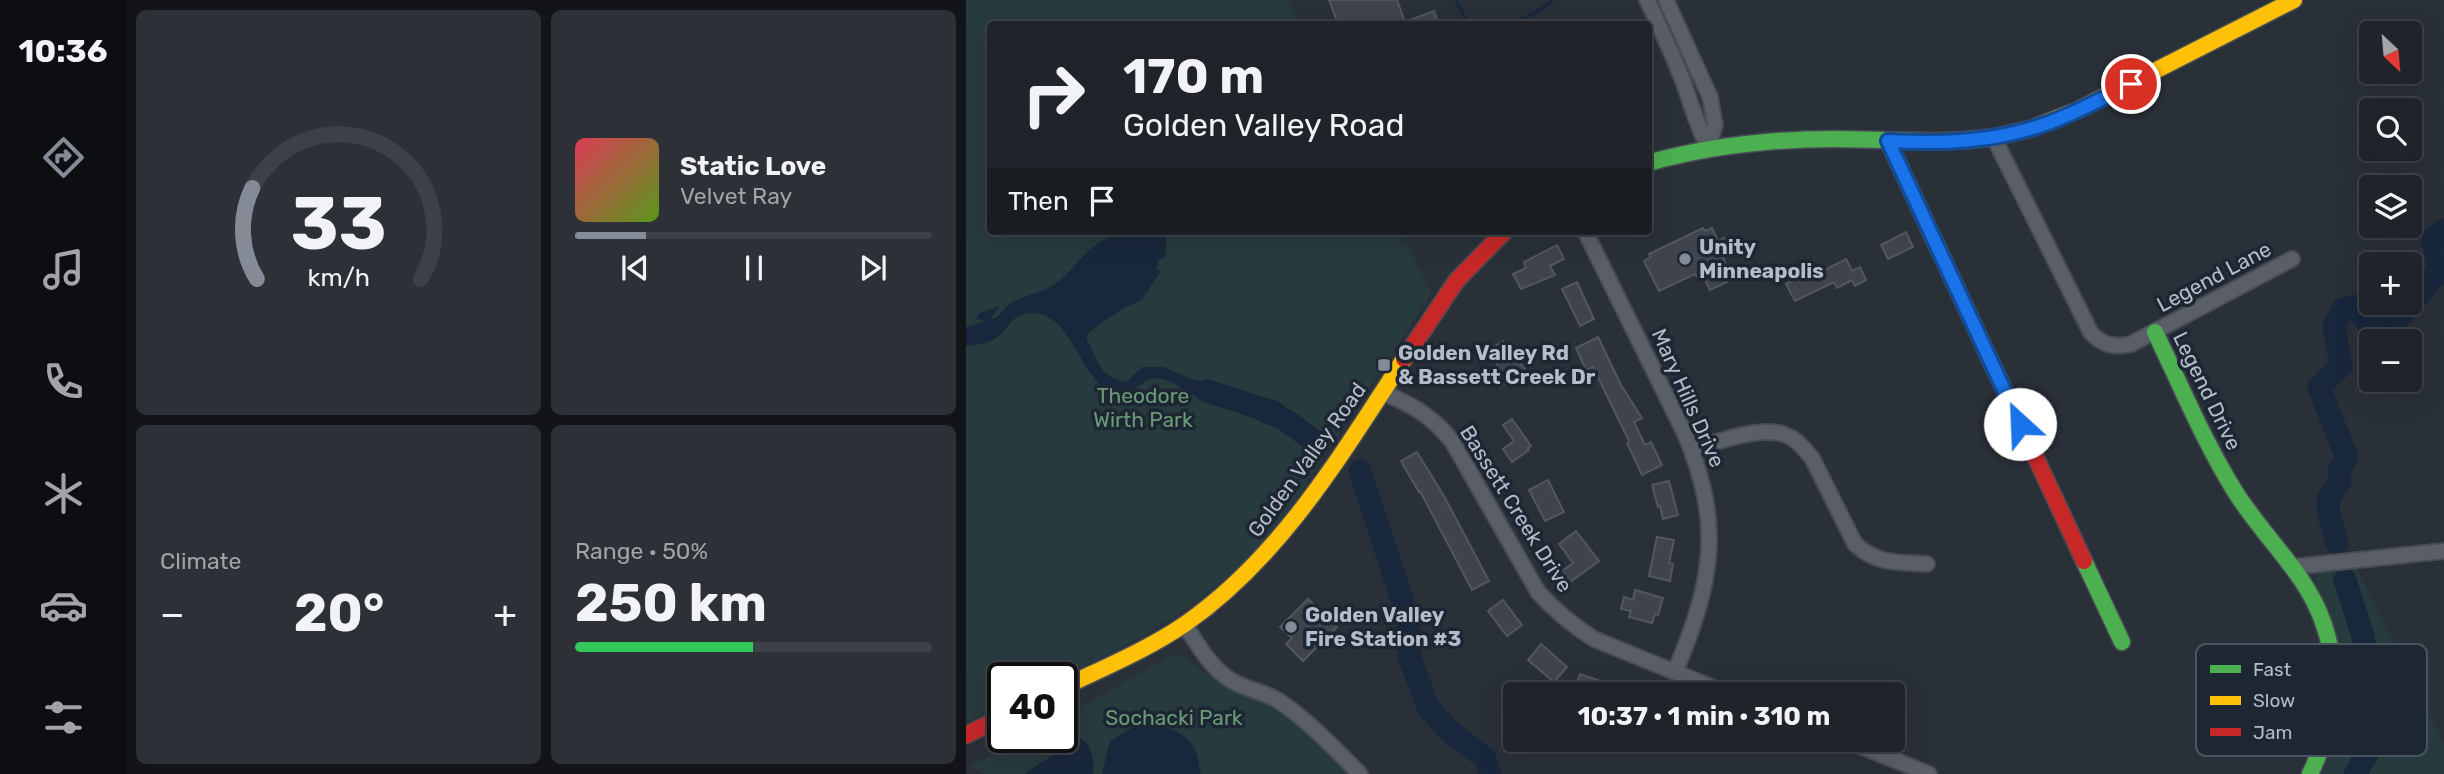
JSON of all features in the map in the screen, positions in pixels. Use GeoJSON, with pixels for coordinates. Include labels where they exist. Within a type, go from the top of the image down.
{"type":"FeatureCollection","features":[{"type":"Feature","properties":{"kind":"street"},"geometry":{"type":"LineString","coordinates":[[1647,0],[1674,56],[1698,128],[1708,147]]}},
{"type":"Feature","properties":{"kind":"street"},"geometry":{"type":"LineString","coordinates":[[1666,0],[1710,97],[1715,125],[1708,147]]}},
{"type":"Feature","properties":{"kind":"street"},"geometry":{"type":"LineString","coordinates":[[1652,162],[1708,147],[1779,140],[1928,143],[1994,138],[2051,122],[2148,76],[2294,0]]}},
{"type":"Feature","properties":{"kind":"street","name":"Legend Drive"},"geometry":{"type":"LineString","coordinates":[[1994,138],[2091,333],[2099,341],[2120,346],[2131,344],[2155,331],[2219,465],[2238,496],[2292,567]]}},
{"type":"Feature","properties":{"kind":"street"},"geometry":{"type":"LineString","coordinates":[[1888,141],[2122,642]]}},
{"type":"Feature","properties":{"kind":"street","name":"Golden Valley Road"},"geometry":{"type":"LineString","coordinates":[[1078,680],[1134,653],[1184,624],[1252,568],[1285,532],[1382,392],[1436,308],[1457,280],[1501,235]]}},
{"type":"Feature","properties":{"kind":"street","name":"Mary Hills Drive"},"geometry":{"type":"LineString","coordinates":[[1588,235],[1692,449],[1706,495],[1709,528],[1704,592],[1675,672]]}},
{"type":"Feature","properties":{"kind":"street","name":"Legend Lane"},"geometry":{"type":"LineString","coordinates":[[2155,331],[2292,259]]}},
{"type":"Feature","properties":{"kind":"street","name":"Bassett Creek Drive"},"geometry":{"type":"LineString","coordinates":[[1382,392],[1420,410],[1438,424],[1452,441],[1538,592],[1554,610],[1594,639],[1699,682]]}},
{"type":"Feature","properties":{"kind":"street"},"geometry":{"type":"LineString","coordinates":[[1692,449],[1759,432],[1790,436],[1812,458],[1855,544],[1866,555],[1880,561],[1927,564]]}},
{"type":"Feature","properties":{"kind":"street"},"geometry":{"type":"LineString","coordinates":[[2329,644],[2322,619],[2309,592],[2292,567],[2444,551]]}},
{"type":"Feature","properties":{"kind":"street"},"geometry":{"type":"LineString","coordinates":[[1184,624],[1221,673],[1233,682],[1278,701],[1360,774]]}},
{"type":"Feature","properties":{"kind":"street"},"geometry":{"type":"LineString","coordinates":[[969,734],[987,725]]}},
{"type":"Feature","properties":{"kind":"street"},"geometry":{"type":"LineString","coordinates":[[1875,752],[1929,774]]}},
{"type":"Feature","properties":{"kind":"street"},"geometry":{"type":"LineString","coordinates":[[2310,774],[2319,756]]}},
{"type":"Feature","properties":{"kind":"green space","name":"Theodore Wirth Park"},"geometry":{"type":"Polygon","coordinates":[[[966,0],[1288,0],[1298,21],[987,21],[987,235],[1403,235],[1431,294],[1293,504],[1274,529],[1232,572],[1160,626],[1078,669],[1078,662],[987,662],[987,712],[966,722],[966,0]]]}},
{"type":"Feature","properties":{"kind":"green space"},"geometry":{"type":"Polygon","coordinates":[[[2356,567],[2394,644],[2334,644],[2315,580],[2322,572],[2356,567]]]}},
{"type":"Feature","properties":{"kind":"green space","name":"Sochacki Park"},"geometry":{"type":"Polygon","coordinates":[[[1177,653],[1212,677],[1289,715],[1351,774],[986,774],[970,767],[996,753],[1078,753],[1078,708],[1177,653]]]}},
{"type":"Feature","properties":{"kind":"green space"},"geometry":{"type":"Polygon","coordinates":[[[2427,710],[2444,744],[2444,774],[2320,774],[2328,756],[2427,756],[2427,710]]]}},
{"type":"Feature","properties":{"kind":"water"},"geometry":{"type":"Polygon","coordinates":[[[1167,235],[1165,257],[1159,260],[1156,268],[1160,272],[1142,300],[1123,308],[1087,334],[1087,340],[1101,367],[1110,377],[1126,382],[1142,367],[1163,367],[1191,379],[1211,383],[1220,391],[1238,396],[1235,404],[1222,399],[1208,400],[1198,397],[1168,381],[1155,378],[1145,381],[1131,391],[1116,394],[1103,387],[1092,375],[1054,321],[1040,314],[1019,316],[993,340],[966,346],[966,327],[986,321],[976,319],[980,313],[1000,306],[991,318],[993,319],[1010,304],[1054,284],[1100,242],[1116,236],[1167,235]]]}},
{"type":"Feature","properties":{"kind":"water"},"geometry":{"type":"Polygon","coordinates":[[[1259,396],[1282,404],[1316,436],[1312,445],[1297,439],[1283,427],[1266,424],[1239,409],[1244,397],[1259,396]]]}},
{"type":"Feature","properties":{"kind":"water"},"geometry":{"type":"Polygon","coordinates":[[[1138,724],[1172,729],[1186,738],[1196,752],[1201,774],[1102,774],[1110,741],[1138,724]]]}},
{"type":"Feature","properties":{"kind":"water"},"geometry":{"type":"Polygon","coordinates":[[[1078,739],[1084,741],[1090,749],[1093,774],[1024,774],[1056,753],[1078,753],[1078,739]]]}},
{"type":"Feature","properties":{"kind":"building"},"geometry":{"type":"Polygon","coordinates":[[[1329,0],[1397,0],[1405,21],[1337,21],[1329,0]]]}},
{"type":"Feature","properties":{"kind":"building"},"geometry":{"type":"Polygon","coordinates":[[[1434,11],[1438,21],[1408,21],[1434,11]]]}},
{"type":"Feature","properties":{"kind":"building","name":"Unity Minneapolis"},"geometry":{"type":"Polygon","coordinates":[[[1703,228],[1705,231],[1712,228],[1718,241],[1724,238],[1732,253],[1723,257],[1725,263],[1719,266],[1727,282],[1710,290],[1702,274],[1697,277],[1695,274],[1659,291],[1644,261],[1651,257],[1649,254],[1703,228]]]}},
{"type":"Feature","properties":{"kind":"building"},"geometry":{"type":"Polygon","coordinates":[[[1906,232],[1913,247],[1888,259],[1881,245],[1906,232]]]}},
{"type":"Feature","properties":{"kind":"building"},"geometry":{"type":"Polygon","coordinates":[[[1557,245],[1564,259],[1550,266],[1555,275],[1521,289],[1513,274],[1526,268],[1524,262],[1557,245]]]}},
{"type":"Feature","properties":{"kind":"building"},"geometry":{"type":"Polygon","coordinates":[[[1846,259],[1852,271],[1860,267],[1866,280],[1855,286],[1852,280],[1837,288],[1834,282],[1795,301],[1786,284],[1811,272],[1813,276],[1846,259]]]}},
{"type":"Feature","properties":{"kind":"building"},"geometry":{"type":"Polygon","coordinates":[[[1577,282],[1594,319],[1580,326],[1562,289],[1577,282]]]}},
{"type":"Feature","properties":{"kind":"building"},"geometry":{"type":"Polygon","coordinates":[[[1598,337],[1621,385],[1642,418],[1634,422],[1645,445],[1651,442],[1662,465],[1642,475],[1627,443],[1629,441],[1593,367],[1586,370],[1576,348],[1598,337]]]}},
{"type":"Feature","properties":{"kind":"building"},"geometry":{"type":"Polygon","coordinates":[[[1503,341],[1525,369],[1500,387],[1491,373],[1499,368],[1488,351],[1503,341]]]}},
{"type":"Feature","properties":{"kind":"building"},"geometry":{"type":"Polygon","coordinates":[[[1512,419],[1531,446],[1512,462],[1503,449],[1514,441],[1503,425],[1512,419]]]}},
{"type":"Feature","properties":{"kind":"building"},"geometry":{"type":"Polygon","coordinates":[[[1417,452],[1444,496],[1489,581],[1472,590],[1420,491],[1401,461],[1417,452]]]}},
{"type":"Feature","properties":{"kind":"building"},"geometry":{"type":"Polygon","coordinates":[[[1548,480],[1564,512],[1545,521],[1529,490],[1548,480]]]}},
{"type":"Feature","properties":{"kind":"building"},"geometry":{"type":"Polygon","coordinates":[[[1669,481],[1678,515],[1663,519],[1652,485],[1669,481]]]}},
{"type":"Feature","properties":{"kind":"building"},"geometry":{"type":"Polygon","coordinates":[[[1576,531],[1599,561],[1570,582],[1562,571],[1573,563],[1559,544],[1576,531]]]}},
{"type":"Feature","properties":{"kind":"building"},"geometry":{"type":"Polygon","coordinates":[[[1657,537],[1674,540],[1669,563],[1673,564],[1670,581],[1649,576],[1657,537]]]}},
{"type":"Feature","properties":{"kind":"building"},"geometry":{"type":"Polygon","coordinates":[[[1635,590],[1663,598],[1658,615],[1655,614],[1652,623],[1629,617],[1631,611],[1621,609],[1624,597],[1633,600],[1635,590]]]}},
{"type":"Feature","properties":{"kind":"building"},"geometry":{"type":"Polygon","coordinates":[[[1308,599],[1337,627],[1303,661],[1286,644],[1292,638],[1280,627],[1308,599]]]}},
{"type":"Feature","properties":{"kind":"building"},"geometry":{"type":"Polygon","coordinates":[[[1503,600],[1522,625],[1507,636],[1488,611],[1503,600]]]}},
{"type":"Feature","properties":{"kind":"building"},"geometry":{"type":"Polygon","coordinates":[[[1541,644],[1567,667],[1554,682],[1528,660],[1541,644]]]}},
{"type":"Feature","properties":{"kind":"building"},"geometry":{"type":"Polygon","coordinates":[[[1580,674],[1603,682],[1577,682],[1580,674]]]}},
{"type":"Feature","properties":{"kind":"waterway"},"geometry":{"type":"LineString","coordinates":[[1456,0],[1466,21]]}},
{"type":"Feature","properties":{"kind":"waterway"},"geometry":{"type":"LineString","coordinates":[[1519,21],[1552,0]]}},
{"type":"Feature","properties":{"kind":"waterway"},"geometry":{"type":"LineString","coordinates":[[2337,543],[2329,515],[2328,499],[2340,481],[2339,471],[2347,458],[2319,387],[2341,366],[2334,327],[2343,309],[2354,306],[2370,326],[2398,318],[2435,276],[2439,264],[2433,239],[2444,230]]}},
{"type":"Feature","properties":{"kind":"waterway"},"geometry":{"type":"LineString","coordinates":[[1207,391],[1260,408],[1287,421],[1314,441]]}},
{"type":"Feature","properties":{"kind":"waterway"},"geometry":{"type":"LineString","coordinates":[[1360,471],[1407,615],[1410,659],[1428,707],[1449,731],[1485,758],[1490,774]]}},
{"type":"Feature","properties":{"kind":"waterway"},"geometry":{"type":"LineString","coordinates":[[2345,580],[2364,644]]}},
{"type":"Feature","properties":{"kind":"waterway"},"geometry":{"type":"LineString","coordinates":[[2355,774],[2366,756]]}},
{"type":"Feature","properties":{"kind":"traffic: fast"},"geometry":{"type":"LineString","coordinates":[[1652,162],[1717,148],[1787,140],[1935,141],[1995,137]]}},
{"type":"Feature","properties":{"kind":"traffic: fast"},"geometry":{"type":"LineString","coordinates":[[2155,332],[2224,474],[2243,504],[2300,578],[2324,625],[2329,644]]}},
{"type":"Feature","properties":{"kind":"traffic: fast"},"geometry":{"type":"LineString","coordinates":[[2084,561],[2122,642]]}},
{"type":"Feature","properties":{"kind":"traffic: fast"},"geometry":{"type":"LineString","coordinates":[[2310,774],[2318,756]]}},
{"type":"Feature","properties":{"kind":"traffic: slow"},"geometry":{"type":"LineString","coordinates":[[1995,137],[2030,129],[2078,110],[2294,0]]}},
{"type":"Feature","properties":{"kind":"traffic: slow"},"geometry":{"type":"LineString","coordinates":[[1078,680],[1156,642],[1185,624],[1251,568],[1307,502],[1404,359]]}},
{"type":"Feature","properties":{"kind":"traffic: jam"},"geometry":{"type":"LineString","coordinates":[[1888,141],[2084,561]]}},
{"type":"Feature","properties":{"kind":"traffic: jam"},"geometry":{"type":"LineString","coordinates":[[1404,359],[1457,280],[1501,235]]}},
{"type":"Feature","properties":{"kind":"traffic: jam"},"geometry":{"type":"LineString","coordinates":[[966,735],[987,725]]}},
{"type":"Feature","properties":{"kind":"place","name":"Unity Minneapolis"},"geometry":{"type":"Point","coordinates":[1685,259]}},
{"type":"Feature","properties":{"kind":"place","name":"Golden Valley Rd & Bassett Creek Dr"},"geometry":{"type":"Point","coordinates":[1384,365]}},
{"type":"Feature","properties":{"kind":"place","name":"Golden Valley Fire Station #3"},"geometry":{"type":"Point","coordinates":[1291,627]}},
{"type":"Feature","properties":{"kind":"route"},"geometry":{"type":"LineString","coordinates":[[2020,424],[1888,141],[1948,143],[2015,134],[2051,122],[2131,84]]}}]}
